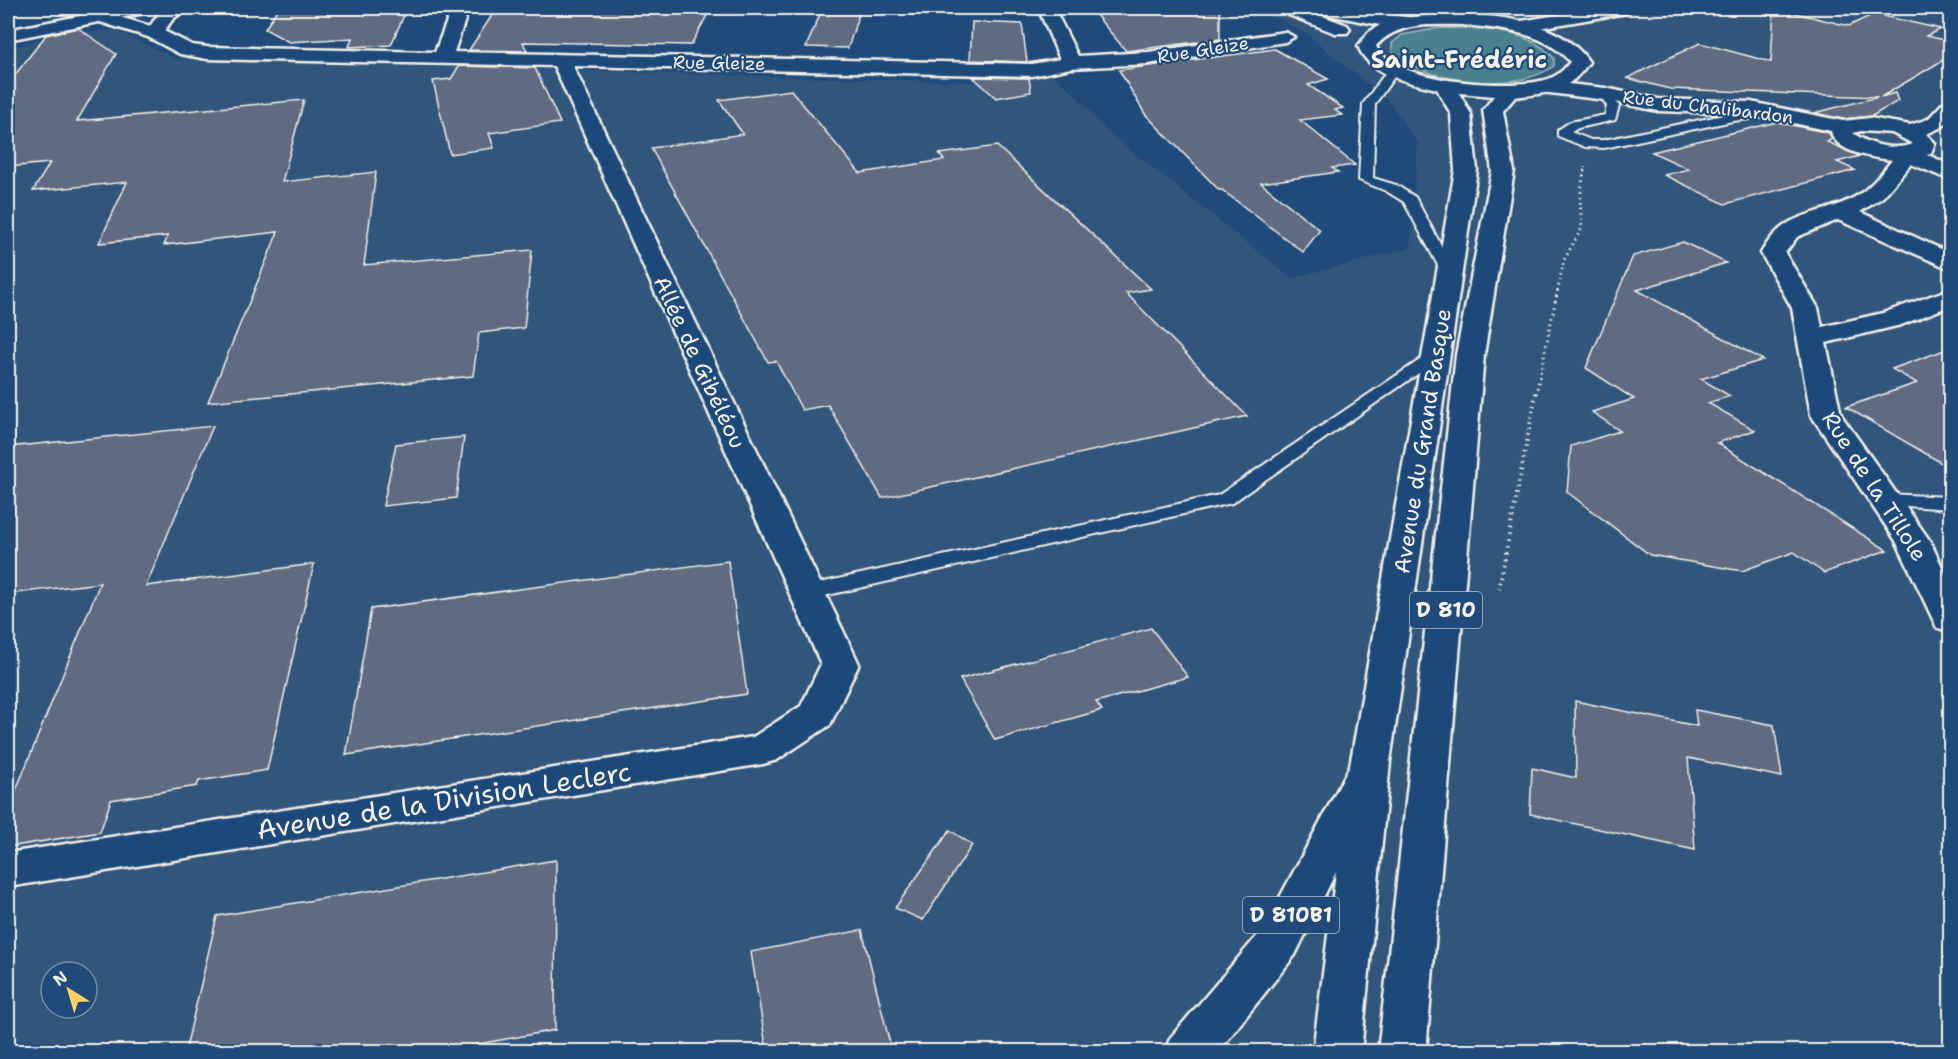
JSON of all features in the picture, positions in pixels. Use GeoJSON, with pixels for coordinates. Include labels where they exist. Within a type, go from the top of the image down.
{"type":"FeatureCollection","features":[{"type":"Feature","properties":{"kind":"main road"},"geometry":{"type":"LineString","coordinates":[[8,35],[143,8],[173,11]]}},
{"type":"Feature","properties":{"kind":"main road"},"geometry":{"type":"LineString","coordinates":[[8,41],[143,8]]}},
{"type":"Feature","properties":{"kind":"main road"},"geometry":{"type":"LineString","coordinates":[[443,57],[460,8]]}},
{"type":"Feature","properties":{"kind":"main road"},"geometry":{"type":"LineString","coordinates":[[1046,8],[1071,62]]}},
{"type":"Feature","properties":{"kind":"main road"},"geometry":{"type":"LineString","coordinates":[[1287,8],[1370,41]]}},
{"type":"Feature","properties":{"kind":"main road"},"geometry":{"type":"LineString","coordinates":[[1320,8],[1369,20],[1431,14],[1515,27],[1559,42],[1580,62],[1577,72],[1565,80],[1526,88]]}},
{"type":"Feature","properties":{"kind":"main road"},"geometry":{"type":"LineString","coordinates":[[1515,27],[1620,9]]}},
{"type":"Feature","properties":{"kind":"main road"},"geometry":{"type":"LineString","coordinates":[[1559,42],[1620,9]]}},
{"type":"Feature","properties":{"kind":"main road"},"geometry":{"type":"LineString","coordinates":[[154,33],[173,11]]}},
{"type":"Feature","properties":{"kind":"main road"},"geometry":{"type":"LineString","coordinates":[[1393,70],[1372,57],[1367,46],[1370,41],[1375,34],[1388,27],[1431,14]]}},
{"type":"Feature","properties":{"kind":"main road","name":"Rue Gleize"},"geometry":{"type":"LineString","coordinates":[[106,18],[154,33],[187,50],[207,52],[1032,70],[1071,62],[1148,58],[1285,37]]}},
{"type":"Feature","properties":{"kind":"main road","name":"Allée de Gibéléou"},"geometry":{"type":"LineString","coordinates":[[561,60],[840,664]]}},
{"type":"Feature","properties":{"kind":"main road","name":"Rue du Chalibardon"},"geometry":{"type":"LineString","coordinates":[[1393,70],[1445,85],[1605,94],[1658,105],[1722,105],[1776,112],[1845,128],[1873,125],[1904,146]]}},
{"type":"Feature","properties":{"kind":"main road","name":"Rue du Chalibardon"},"geometry":{"type":"LineString","coordinates":[[1577,72],[1605,94]]}},
{"type":"Feature","properties":{"kind":"main road","name":"Avenue du Grand Basque"},"geometry":{"type":"LineString","coordinates":[[1338,1052],[1370,762],[1466,170],[1461,114],[1445,85]]}},
{"type":"Feature","properties":{"kind":"main road","name":"Avenue du Grand Basque"},"geometry":{"type":"LineString","coordinates":[[1402,1052],[1470,355],[1503,171],[1493,110],[1526,88]]}},
{"type":"Feature","properties":{"kind":"main road"},"geometry":{"type":"LineString","coordinates":[[1904,146],[1935,123],[1950,107]]}},
{"type":"Feature","properties":{"kind":"main road"},"geometry":{"type":"LineString","coordinates":[[1845,128],[1842,131],[1847,140],[1868,148],[1904,146],[1950,172]]}},
{"type":"Feature","properties":{"kind":"main road","name":"Rue de la Tillole"},"geometry":{"type":"LineString","coordinates":[[1904,146],[1904,160],[1892,175],[1864,201],[1840,212],[1800,225],[1778,241],[1773,254],[1805,308],[1812,338],[1821,402],[1826,415],[1913,541],[1950,620]]}},
{"type":"Feature","properties":{"kind":"main road"},"geometry":{"type":"LineString","coordinates":[[1868,148],[1892,175]]}},
{"type":"Feature","properties":{"kind":"main road"},"geometry":{"type":"LineString","coordinates":[[1840,212],[1950,262]]}},
{"type":"Feature","properties":{"kind":"main road"},"geometry":{"type":"LineString","coordinates":[[1812,338],[1892,319],[1950,297]]}},
{"type":"Feature","properties":{"kind":"main road","name":"Avenue de la Division Leclerc"},"geometry":{"type":"LineString","coordinates":[[8,870],[763,750],[816,715],[840,664]]}},
{"type":"Feature","properties":{"kind":"main road","name":"D 810B1"},"geometry":{"type":"LineString","coordinates":[[1188,1052],[1279,942],[1315,865],[1370,762]]}},
{"type":"Feature","properties":{"kind":"lane"},"geometry":{"type":"LineString","coordinates":[[1393,70],[1369,104],[1366,180],[1391,188],[1410,200],[1449,273]]}},
{"type":"Feature","properties":{"kind":"lane"},"geometry":{"type":"LineString","coordinates":[[1605,94],[1613,106],[1611,117],[1574,125],[1562,133],[1588,144],[1604,144],[1733,117],[1776,112]]}},
{"type":"Feature","properties":{"kind":"lane"},"geometry":{"type":"LineString","coordinates":[[806,593],[1225,499],[1436,354]]}},
{"type":"Feature","properties":{"kind":"lane"},"geometry":{"type":"LineString","coordinates":[[1886,500],[1950,503]]}},
{"type":"Feature","properties":{"kind":"path"},"geometry":{"type":"LineString","coordinates":[[1499,589],[1564,260],[1582,228],[1580,199],[1588,144]]}},
{"type":"Feature","properties":{"kind":"shaded area"},"geometry":{"type":"Polygon","coordinates":[[[1258,8],[1950,8],[1950,1051],[8,1051],[8,49],[54,35],[116,30],[177,59],[973,82],[1052,74],[1075,94],[1108,132],[1291,278],[1410,248],[1418,144],[1388,101],[1307,34],[1258,8]]]}},
{"type":"Feature","properties":{"kind":"green space"},"geometry":{"type":"Polygon","coordinates":[[[1440,28],[1470,28],[1517,35],[1543,48],[1554,58],[1554,66],[1538,75],[1517,80],[1471,81],[1425,71],[1406,63],[1392,52],[1392,43],[1402,35],[1440,28]]]}},
{"type":"Feature","properties":{"kind":"building"},"geometry":{"type":"Polygon","coordinates":[[[278,8],[407,8],[391,45],[349,47],[352,38],[289,42],[265,29],[278,8]]]}},
{"type":"Feature","properties":{"kind":"building"},"geometry":{"type":"Polygon","coordinates":[[[497,8],[711,8],[691,45],[523,42],[527,51],[469,50],[497,8]]]}},
{"type":"Feature","properties":{"kind":"building"},"geometry":{"type":"Polygon","coordinates":[[[1090,8],[1220,8],[1220,39],[1126,51],[1090,8]]]}},
{"type":"Feature","properties":{"kind":"building"},"geometry":{"type":"Polygon","coordinates":[[[1774,8],[1849,26],[1874,14],[1941,29],[1926,36],[1950,41],[1950,56],[1881,97],[1895,93],[1898,101],[1872,116],[1843,119],[1814,113],[1878,97],[1670,89],[1627,78],[1700,43],[1771,62],[1774,8]]]}},
{"type":"Feature","properties":{"kind":"building"},"geometry":{"type":"Polygon","coordinates":[[[822,10],[860,10],[848,48],[806,47],[822,10]]]}},
{"type":"Feature","properties":{"kind":"building"},"geometry":{"type":"Polygon","coordinates":[[[972,22],[1022,24],[1027,62],[970,60],[972,22]]]}},
{"type":"Feature","properties":{"kind":"building"},"geometry":{"type":"Polygon","coordinates":[[[78,28],[116,54],[77,121],[304,100],[282,182],[376,172],[364,265],[532,250],[524,328],[479,333],[473,376],[208,402],[278,232],[164,245],[168,236],[99,243],[127,182],[33,191],[50,163],[8,167],[8,84],[46,35],[78,28]]]}},
{"type":"Feature","properties":{"kind":"building"},"geometry":{"type":"Polygon","coordinates":[[[1275,49],[1328,79],[1308,85],[1343,108],[1335,110],[1342,115],[1300,120],[1355,165],[1332,168],[1338,172],[1261,183],[1320,230],[1303,252],[1219,190],[1145,114],[1119,70],[1275,49]]]}},
{"type":"Feature","properties":{"kind":"building"},"geometry":{"type":"Polygon","coordinates":[[[459,66],[535,68],[560,123],[489,133],[494,148],[450,154],[433,81],[451,79],[459,66]]]}},
{"type":"Feature","properties":{"kind":"building"},"geometry":{"type":"Polygon","coordinates":[[[973,77],[1029,78],[1031,92],[996,98],[973,77]]]}},
{"type":"Feature","properties":{"kind":"building"},"geometry":{"type":"Polygon","coordinates":[[[791,90],[860,173],[944,160],[939,154],[997,146],[1151,289],[1126,293],[1247,416],[882,498],[828,405],[802,410],[776,361],[768,362],[651,148],[743,134],[719,100],[791,90]]]}},
{"type":"Feature","properties":{"kind":"building"},"geometry":{"type":"Polygon","coordinates":[[[1777,122],[1829,133],[1832,139],[1827,142],[1860,156],[1837,162],[1855,170],[1725,204],[1664,175],[1689,169],[1652,152],[1777,122]]]}},
{"type":"Feature","properties":{"kind":"building"},"geometry":{"type":"Polygon","coordinates":[[[1683,242],[1726,263],[1637,290],[1763,360],[1701,379],[1730,396],[1708,403],[1755,430],[1717,443],[1887,550],[1824,573],[1794,552],[1742,571],[1650,555],[1567,492],[1571,446],[1620,431],[1592,412],[1634,399],[1586,368],[1633,256],[1683,242]]]}},
{"type":"Feature","properties":{"kind":"building"},"geometry":{"type":"Polygon","coordinates":[[[1950,348],[1950,468],[1846,407],[1917,383],[1892,369],[1950,348]]]}},
{"type":"Feature","properties":{"kind":"building"},"geometry":{"type":"Polygon","coordinates":[[[213,426],[146,586],[314,564],[267,770],[199,781],[197,786],[111,800],[100,832],[8,847],[8,810],[100,583],[8,594],[8,447],[213,426]]]}},
{"type":"Feature","properties":{"kind":"building"},"geometry":{"type":"Polygon","coordinates":[[[464,437],[456,498],[383,506],[396,444],[464,437]]]}},
{"type":"Feature","properties":{"kind":"building"},"geometry":{"type":"Polygon","coordinates":[[[728,561],[747,694],[346,755],[371,609],[728,561]]]}},
{"type":"Feature","properties":{"kind":"building"},"geometry":{"type":"Polygon","coordinates":[[[1151,628],[1188,677],[1096,702],[1102,710],[995,740],[960,679],[1151,628]]]}},
{"type":"Feature","properties":{"kind":"building"},"geometry":{"type":"Polygon","coordinates":[[[1575,701],[1697,726],[1695,710],[1774,725],[1782,777],[1688,758],[1695,850],[1530,814],[1532,768],[1576,778],[1575,701]]]}},
{"type":"Feature","properties":{"kind":"building"},"geometry":{"type":"Polygon","coordinates":[[[950,830],[972,845],[923,920],[895,908],[950,830]]]}},
{"type":"Feature","properties":{"kind":"building"},"geometry":{"type":"Polygon","coordinates":[[[556,860],[555,1030],[457,1048],[456,1052],[185,1052],[217,916],[556,860]]]}},
{"type":"Feature","properties":{"kind":"building"},"geometry":{"type":"Polygon","coordinates":[[[862,930],[892,1052],[767,1052],[751,952],[862,930]]]}},
{"type":"Feature","properties":{"kind":"district","name":"Saint-Frédéric"},"geometry":{"type":"Point","coordinates":[1459,60]}}]}
